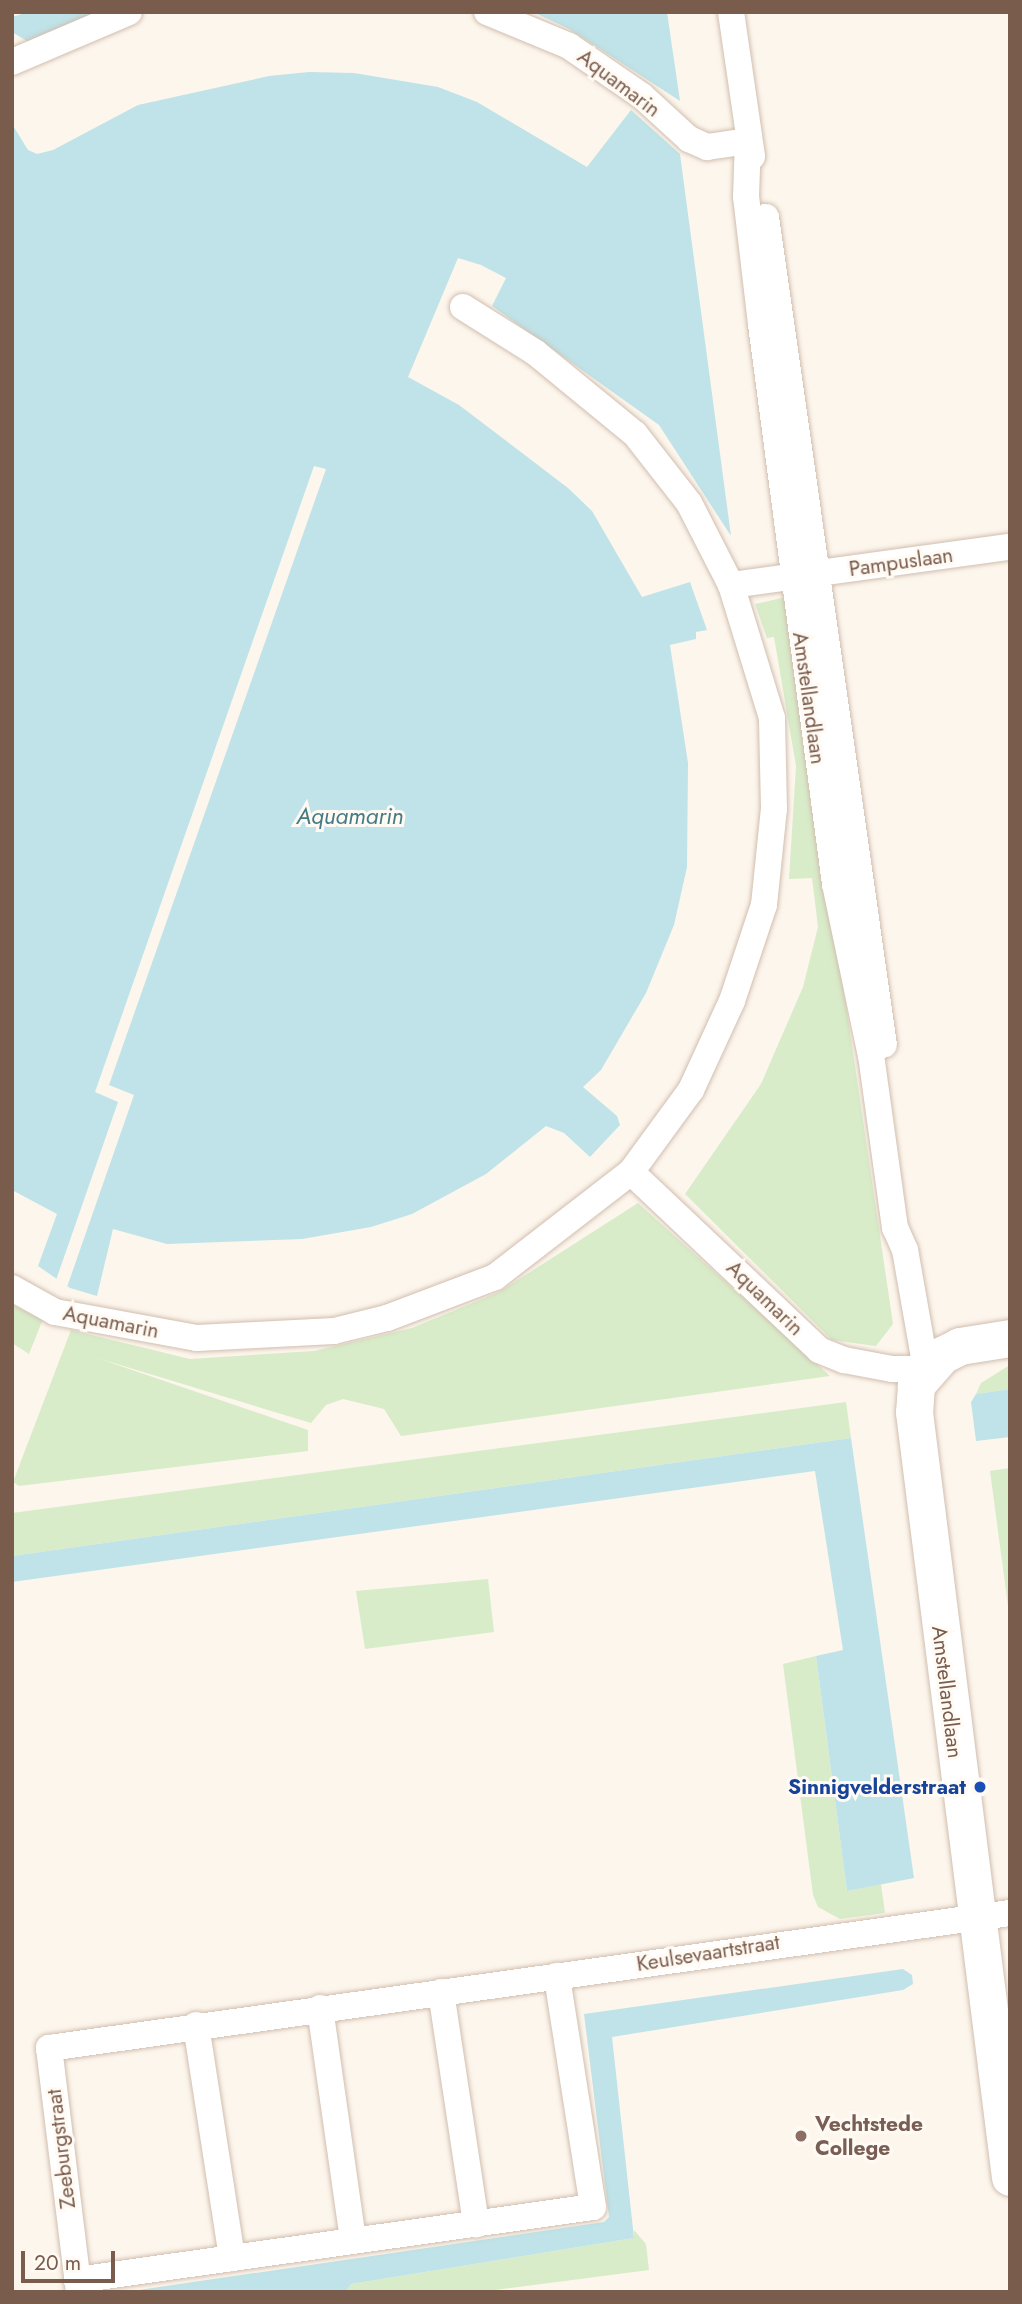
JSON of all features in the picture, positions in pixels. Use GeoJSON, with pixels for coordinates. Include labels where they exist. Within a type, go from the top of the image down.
{"type":"FeatureCollection","features":[{"type":"Feature","properties":{"kind":"main road"},"geometry":{"type":"LineString","coordinates":[[926,1369],[960,1346],[1010,1338]]}},
{"type":"Feature","properties":{"kind":"main road","name":"Amstellandlaan"},"geometry":{"type":"LineString","coordinates":[[926,1369],[916,1385],[914,1433],[993,1915],[1010,2177]]}},
{"type":"Feature","properties":{"kind":"street"},"geometry":{"type":"LineString","coordinates":[[12,62],[129,12]]}},
{"type":"Feature","properties":{"kind":"street","name":"Aquamarin"},"geometry":{"type":"LineString","coordinates":[[487,12],[569,46],[642,96],[690,139],[707,147],[748,141]]}},
{"type":"Feature","properties":{"kind":"street","name":"Amstellandlaan"},"geometry":{"type":"LineString","coordinates":[[731,12],[748,141],[746,197],[806,575],[835,884],[870,1056],[895,1228],[905,1250],[926,1369]]}},
{"type":"Feature","properties":{"kind":"street","name":"Aquamarin"},"geometry":{"type":"LineString","coordinates":[[12,1288],[55,1312],[197,1338],[334,1331],[387,1318],[495,1277],[631,1172],[691,1090],[732,1001],[764,905],[774,809],[772,718],[731,585],[689,503],[635,434],[536,353],[463,307]]}},
{"type":"Feature","properties":{"kind":"street","name":"Pampuslaan"},"geometry":{"type":"LineString","coordinates":[[806,575],[1010,547]]}},
{"type":"Feature","properties":{"kind":"street"},"geometry":{"type":"LineString","coordinates":[[731,585],[806,575]]}},
{"type":"Feature","properties":{"kind":"street","name":"Aquamarin"},"geometry":{"type":"LineString","coordinates":[[631,1172],[819,1350],[844,1360],[892,1369],[926,1369]]}},
{"type":"Feature","properties":{"kind":"street","name":"Keulsevaartstraat"},"geometry":{"type":"LineString","coordinates":[[49,2048],[196,2025],[993,1915]]}},
{"type":"Feature","properties":{"kind":"street"},"geometry":{"type":"LineString","coordinates":[[78,2286],[232,2258],[593,2207],[557,1976]]}},
{"type":"Feature","properties":{"kind":"street"},"geometry":{"type":"LineString","coordinates":[[441,1992],[476,2224]]}},
{"type":"Feature","properties":{"kind":"street"},"geometry":{"type":"LineString","coordinates":[[320,2008],[353,2241]]}},
{"type":"Feature","properties":{"kind":"street"},"geometry":{"type":"LineString","coordinates":[[196,2025],[232,2258]]}},
{"type":"Feature","properties":{"kind":"street","name":"Zeeburgstraat"},"geometry":{"type":"LineString","coordinates":[[49,2048],[78,2286]]}},
{"type":"Feature","properties":{"kind":"green space"},"geometry":{"type":"Polygon","coordinates":[[[786,597],[893,1324],[876,1346],[832,1340],[685,1194],[761,1084],[803,987],[818,927],[812,878],[789,879],[796,766],[774,637],[767,638],[755,604],[786,597]]]}},
{"type":"Feature","properties":{"kind":"green space"},"geometry":{"type":"Polygon","coordinates":[[[638,1203],[830,1376],[401,1436],[384,1409],[343,1399],[326,1405],[311,1423],[97,1358],[308,1430],[308,1451],[19,1486],[13,1482],[71,1330],[190,1359],[314,1351],[412,1328],[499,1292],[638,1203]]]}},
{"type":"Feature","properties":{"kind":"green space"},"geometry":{"type":"Polygon","coordinates":[[[12,1305],[43,1319],[29,1354],[12,1343],[12,1305]]]}},
{"type":"Feature","properties":{"kind":"green space"},"geometry":{"type":"Polygon","coordinates":[[[1010,1365],[1010,1389],[976,1394],[981,1383],[1010,1365]]]}},
{"type":"Feature","properties":{"kind":"green space"},"geometry":{"type":"Polygon","coordinates":[[[846,1402],[851,1438],[12,1556],[12,1513],[846,1402]]]}},
{"type":"Feature","properties":{"kind":"green space"},"geometry":{"type":"Polygon","coordinates":[[[1010,1468],[1010,1621],[990,1471],[1010,1468]]]}},
{"type":"Feature","properties":{"kind":"green space"},"geometry":{"type":"Polygon","coordinates":[[[488,1579],[494,1632],[365,1649],[356,1591],[488,1579]]]}},
{"type":"Feature","properties":{"kind":"green space"},"geometry":{"type":"Polygon","coordinates":[[[816,1656],[847,1891],[881,1884],[885,1913],[840,1919],[818,1907],[813,1895],[783,1664],[816,1656]]]}},
{"type":"Feature","properties":{"kind":"green space"},"geometry":{"type":"Polygon","coordinates":[[[634,2230],[646,2244],[649,2270],[480,2292],[346,2292],[351,2284],[634,2238],[634,2230]]]}},
{"type":"Feature","properties":{"kind":"water"},"geometry":{"type":"Polygon","coordinates":[[[29,12],[111,12],[30,43],[12,32],[12,17],[29,12]]]}},
{"type":"Feature","properties":{"kind":"water"},"geometry":{"type":"Polygon","coordinates":[[[533,12],[667,12],[680,101],[569,29],[533,12]]]}},
{"type":"Feature","properties":{"kind":"water","name":"Aquamarin"},"geometry":{"type":"Polygon","coordinates":[[[309,72],[354,73],[438,87],[477,102],[587,167],[631,110],[680,154],[731,536],[659,425],[492,306],[506,278],[481,265],[458,258],[408,377],[459,405],[568,488],[592,511],[642,597],[690,582],[707,630],[696,632],[696,639],[670,645],[688,763],[687,867],[674,925],[646,993],[601,1070],[583,1087],[617,1116],[620,1125],[590,1157],[564,1133],[546,1126],[486,1174],[412,1214],[371,1227],[302,1239],[167,1244],[113,1229],[97,1296],[70,1288],[38,1266],[57,1214],[12,1190],[12,124],[28,150],[37,154],[53,150],[138,105],[269,76],[309,72]]]}},
{"type":"Feature","properties":{"kind":"water"},"geometry":{"type":"Polygon","coordinates":[[[1010,1389],[1010,1437],[976,1441],[971,1402],[976,1394],[1010,1389]]]}},
{"type":"Feature","properties":{"kind":"water"},"geometry":{"type":"Polygon","coordinates":[[[851,1438],[914,1878],[847,1891],[816,1656],[843,1650],[815,1471],[12,1582],[12,1556],[851,1438]]]}},
{"type":"Feature","properties":{"kind":"water"},"geometry":{"type":"Polygon","coordinates":[[[903,1969],[912,1975],[913,1984],[903,1990],[612,2037],[634,2238],[351,2284],[346,2292],[125,2292],[604,2222],[609,2217],[584,2014],[903,1969]]]}},
{"type":"Feature","properties":{"kind":"pier"},"geometry":{"type":"Polygon","coordinates":[[[314,466],[326,469],[109,1085],[134,1095],[66,1290],[55,1283],[118,1102],[95,1092],[314,466]]]}},
{"type":"Feature","properties":{"kind":"place","name":"Sinnigvelderstraat"},"geometry":{"type":"Point","coordinates":[980,1787]}},
{"type":"Feature","properties":{"kind":"place","name":"Vechtstede College"},"geometry":{"type":"Point","coordinates":[801,2136]}}]}
